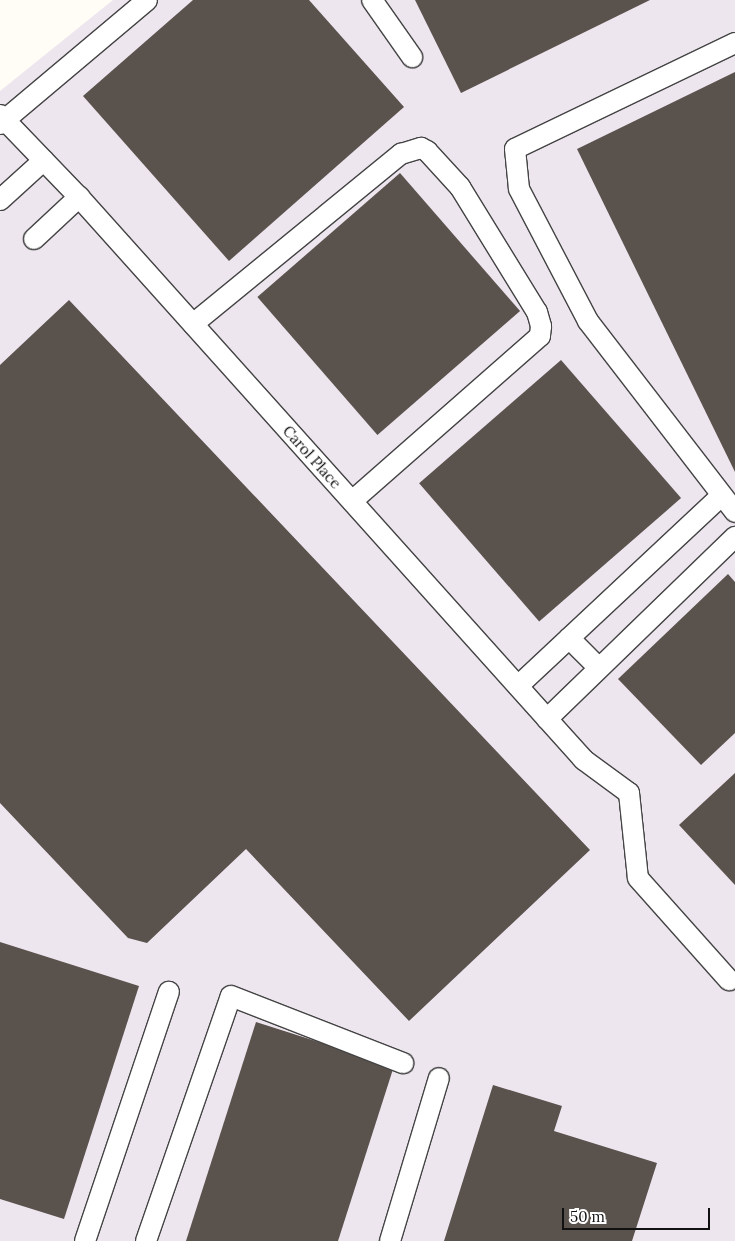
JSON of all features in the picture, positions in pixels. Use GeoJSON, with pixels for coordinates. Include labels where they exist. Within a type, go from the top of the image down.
{"type":"FeatureCollection","features":[{"type":"Feature","properties":{"kind":"street"},"geometry":{"type":"LineString","coordinates":[[2,120],[147,0]]}},
{"type":"Feature","properties":{"kind":"street"},"geometry":{"type":"LineString","coordinates":[[372,0],[412,57]]}},
{"type":"Feature","properties":{"kind":"street"},"geometry":{"type":"LineString","coordinates":[[735,42],[515,148],[519,189],[588,321],[735,512]]}},
{"type":"Feature","properties":{"kind":"street","name":"Carol Place"},"geometry":{"type":"LineString","coordinates":[[2,120],[79,197],[584,760],[629,792],[638,878],[729,980]]}},
{"type":"Feature","properties":{"kind":"street"},"geometry":{"type":"LineString","coordinates":[[193,324],[401,154],[421,148],[427,151],[460,187],[536,312],[541,326],[540,336],[352,501]]}},
{"type":"Feature","properties":{"kind":"street"},"geometry":{"type":"LineString","coordinates":[[0,200],[44,160]]}},
{"type":"Feature","properties":{"kind":"street"},"geometry":{"type":"LineString","coordinates":[[34,239],[79,197]]}},
{"type":"Feature","properties":{"kind":"street"},"geometry":{"type":"LineString","coordinates":[[518,686],[722,495]]}},
{"type":"Feature","properties":{"kind":"street"},"geometry":{"type":"LineString","coordinates":[[547,719],[735,537]]}},
{"type":"Feature","properties":{"kind":"street"},"geometry":{"type":"LineString","coordinates":[[569,638],[599,668]]}},
{"type":"Feature","properties":{"kind":"street"},"geometry":{"type":"LineString","coordinates":[[85,1241],[169,992]]}},
{"type":"Feature","properties":{"kind":"street"},"geometry":{"type":"LineString","coordinates":[[146,1241],[231,996],[403,1063]]}},
{"type":"Feature","properties":{"kind":"street"},"geometry":{"type":"LineString","coordinates":[[390,1241],[440,1078]]}},
{"type":"Feature","properties":{"kind":"shaded area"},"geometry":{"type":"Polygon","coordinates":[[[113,0],[735,0],[735,1241],[0,1241],[0,91],[113,0]]]}},
{"type":"Feature","properties":{"kind":"building"},"geometry":{"type":"Polygon","coordinates":[[[193,0],[309,0],[404,107],[229,261],[83,96],[193,0]]]}},
{"type":"Feature","properties":{"kind":"building"},"geometry":{"type":"Polygon","coordinates":[[[415,0],[650,0],[461,93],[415,0]]]}},
{"type":"Feature","properties":{"kind":"building"},"geometry":{"type":"Polygon","coordinates":[[[735,72],[735,472],[577,149],[735,72]]]}},
{"type":"Feature","properties":{"kind":"building"},"geometry":{"type":"Polygon","coordinates":[[[400,173],[520,311],[377,435],[257,297],[400,173]]]}},
{"type":"Feature","properties":{"kind":"building"},"geometry":{"type":"Polygon","coordinates":[[[69,300],[590,850],[409,1021],[246,849],[147,943],[128,938],[0,803],[0,365],[69,300]]]}},
{"type":"Feature","properties":{"kind":"building"},"geometry":{"type":"Polygon","coordinates":[[[561,360],[681,498],[539,621],[419,483],[561,360]]]}},
{"type":"Feature","properties":{"kind":"building"},"geometry":{"type":"Polygon","coordinates":[[[728,574],[735,582],[735,733],[701,765],[618,679],[728,574]]]}},
{"type":"Feature","properties":{"kind":"building"},"geometry":{"type":"Polygon","coordinates":[[[735,773],[735,885],[679,825],[735,773]]]}},
{"type":"Feature","properties":{"kind":"building"},"geometry":{"type":"Polygon","coordinates":[[[0,942],[139,986],[64,1219],[0,1199],[0,942]]]}},
{"type":"Feature","properties":{"kind":"building"},"geometry":{"type":"Polygon","coordinates":[[[256,1022],[394,1066],[338,1241],[186,1241],[256,1022]]]}},
{"type":"Feature","properties":{"kind":"building"},"geometry":{"type":"Polygon","coordinates":[[[493,1085],[562,1106],[554,1131],[657,1163],[632,1241],[444,1241],[493,1085]]]}}]}
